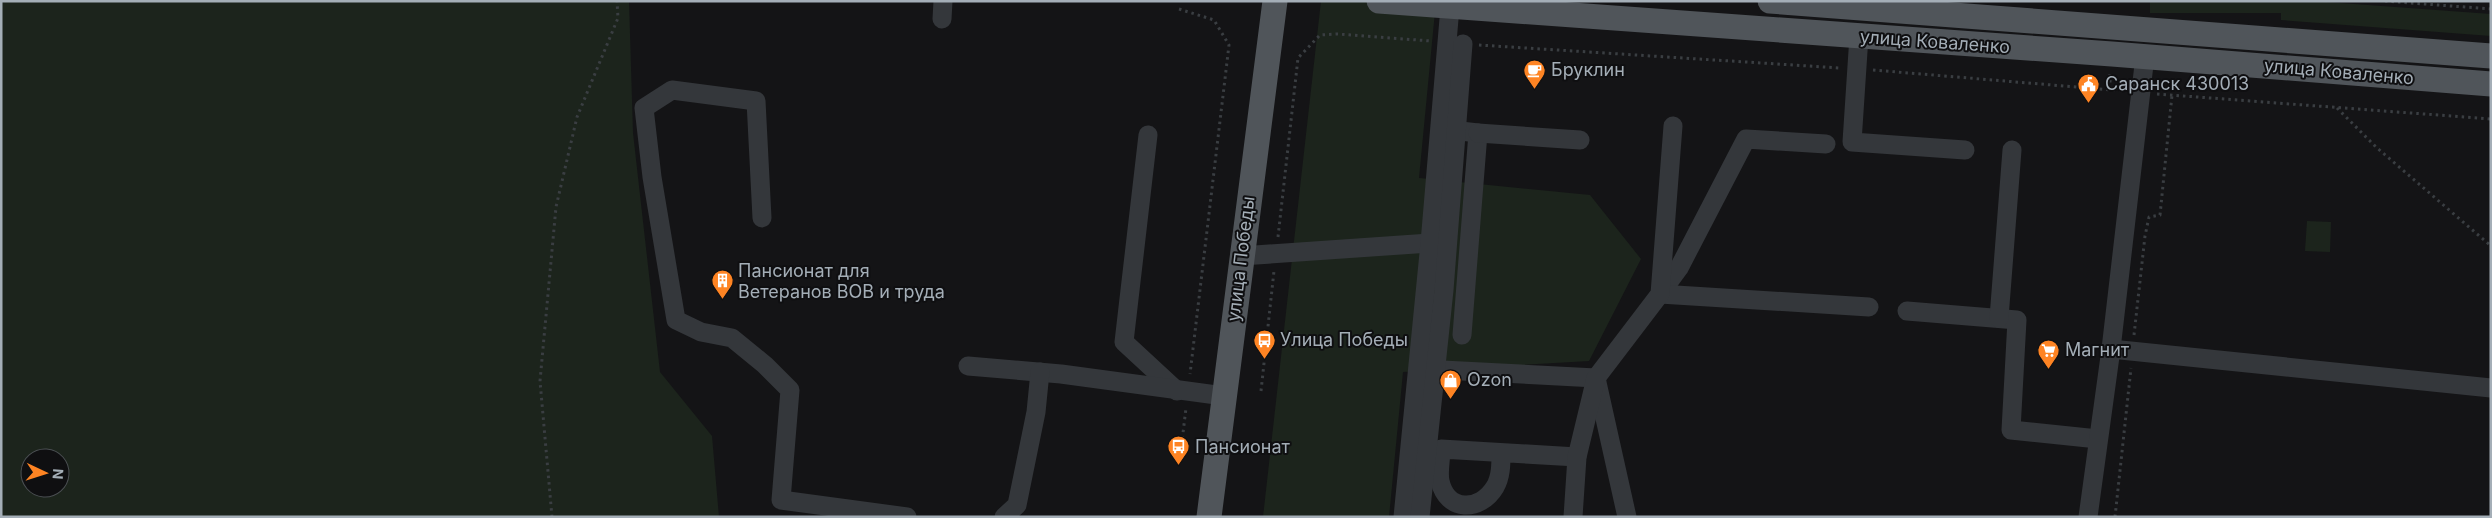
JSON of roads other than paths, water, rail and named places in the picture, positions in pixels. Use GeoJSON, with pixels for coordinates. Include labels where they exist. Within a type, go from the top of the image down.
{"type":"FeatureCollection","features":[{"type":"Feature","properties":{"kind":"main road","name":"улица Победы"},"geometry":{"type":"LineString","coordinates":[[1209,517],[1275,1]]}},
{"type":"Feature","properties":{"kind":"main road","name":"улица Коваленко"},"geometry":{"type":"LineString","coordinates":[[1379,1],[1450,4],[2491,84]]}},
{"type":"Feature","properties":{"kind":"main road","name":"улица Коваленко"},"geometry":{"type":"LineString","coordinates":[[1770,1],[2491,56]]}},
{"type":"Feature","properties":{"kind":"main road"},"geometry":{"type":"LineString","coordinates":[[2145,56],[2146,29]]}},
{"type":"Feature","properties":{"kind":"street"},"geometry":{"type":"LineString","coordinates":[[1420,517],[1436,370],[1448,130],[1455,43],[1450,4]]}},
{"type":"Feature","properties":{"kind":"street"},"geometry":{"type":"LineString","coordinates":[[1859,36],[1852,142],[1965,150]]}},
{"type":"Feature","properties":{"kind":"street"},"geometry":{"type":"LineString","coordinates":[[2088,517],[2111,349],[2145,56]]}},
{"type":"Feature","properties":{"kind":"street"},"geometry":{"type":"LineString","coordinates":[[762,218],[756,101],[672,90],[644,108],[652,177],[676,320],[700,332],[732,338],[765,365],[790,390],[781,500],[863,514],[907,517]]}},
{"type":"Feature","properties":{"kind":"street"},"geometry":{"type":"LineString","coordinates":[[1660,294],[1673,126]]}},
{"type":"Feature","properties":{"kind":"street"},"geometry":{"type":"LineString","coordinates":[[1448,130],[1580,140]]}},
{"type":"Feature","properties":{"kind":"street"},"geometry":{"type":"LineString","coordinates":[[1403,517],[1430,243],[1448,130]]}},
{"type":"Feature","properties":{"kind":"street"},"geometry":{"type":"LineString","coordinates":[[1462,335],[1478,133]]}},
{"type":"Feature","properties":{"kind":"street"},"geometry":{"type":"LineString","coordinates":[[1148,135],[1124,342],[1182,391]]}},
{"type":"Feature","properties":{"kind":"street"},"geometry":{"type":"LineString","coordinates":[[1573,517],[1577,457],[1596,378],[1679,268],[1746,139],[1826,144]]}},
{"type":"Feature","properties":{"kind":"street"},"geometry":{"type":"LineString","coordinates":[[1999,318],[2012,150]]}},
{"type":"Feature","properties":{"kind":"street"},"geometry":{"type":"LineString","coordinates":[[1241,256],[1430,243]]}},
{"type":"Feature","properties":{"kind":"street"},"geometry":{"type":"LineString","coordinates":[[1660,294],[1869,307]]}},
{"type":"Feature","properties":{"kind":"street"},"geometry":{"type":"LineString","coordinates":[[1907,310],[2018,320],[2011,430],[2098,439]]}},
{"type":"Feature","properties":{"kind":"street"},"geometry":{"type":"LineString","coordinates":[[2111,349],[2491,388]]}},
{"type":"Feature","properties":{"kind":"street"},"geometry":{"type":"LineString","coordinates":[[968,366],[1040,372],[1224,396]]}},
{"type":"Feature","properties":{"kind":"street"},"geometry":{"type":"LineString","coordinates":[[1417,369],[1596,378]]}},
{"type":"Feature","properties":{"kind":"street"},"geometry":{"type":"LineString","coordinates":[[1004,517],[1017,505],[1036,412],[1040,372]]}},
{"type":"Feature","properties":{"kind":"street"},"geometry":{"type":"LineString","coordinates":[[1596,378],[1627,517]]}},
{"type":"Feature","properties":{"kind":"street"},"geometry":{"type":"LineString","coordinates":[[1501,453],[1577,457]]}},
{"type":"Feature","properties":{"kind":"place","name":"Бруклин"},"geometry":{"type":"Point","coordinates":[1535,89]}},
{"type":"Feature","properties":{"kind":"place","name":"Саранск 430013"},"geometry":{"type":"Point","coordinates":[2089,103]}},
{"type":"Feature","properties":{"kind":"place","name":"Пансионат для Ветеранов ВОВ и труда"},"geometry":{"type":"Point","coordinates":[722,300]}},
{"type":"Feature","properties":{"kind":"place","name":"Улица Победы"},"geometry":{"type":"Point","coordinates":[1264,359]}},
{"type":"Feature","properties":{"kind":"place","name":"Магнит"},"geometry":{"type":"Point","coordinates":[2049,369]}},
{"type":"Feature","properties":{"kind":"place","name":"Ozon"},"geometry":{"type":"Point","coordinates":[1451,399]}},
{"type":"Feature","properties":{"kind":"place","name":"Пансионат"},"geometry":{"type":"Point","coordinates":[1179,466]}}]}
